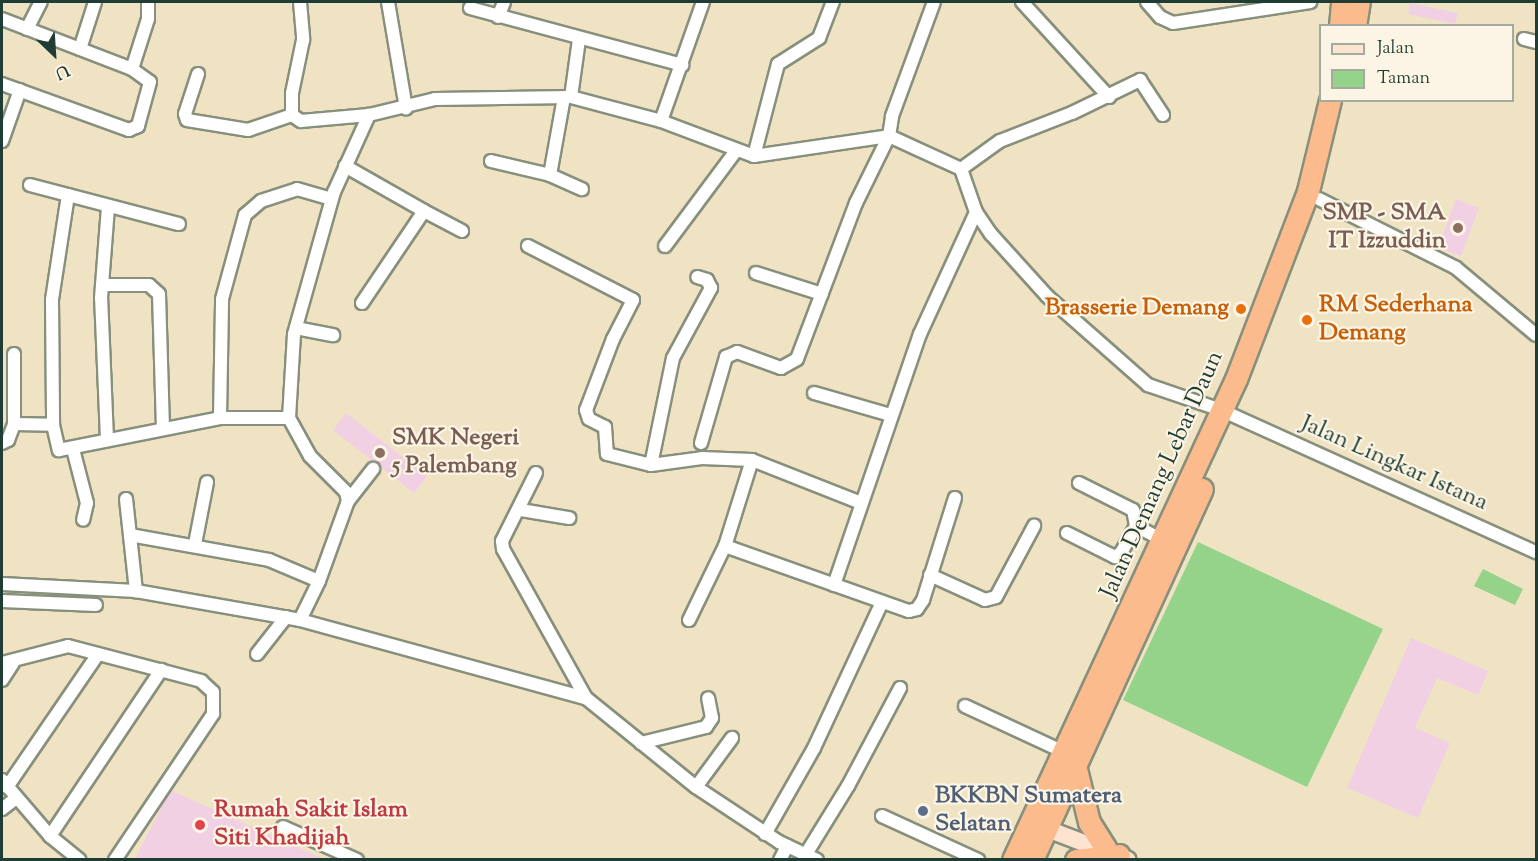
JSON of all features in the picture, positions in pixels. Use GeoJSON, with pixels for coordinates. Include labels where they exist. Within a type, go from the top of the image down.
{"type":"FeatureCollection","features":[{"type":"Feature","properties":{"kind":"highway"},"geometry":{"type":"LineString","coordinates":[[1340,24],[1342,2]]}},
{"type":"Feature","properties":{"kind":"highway"},"geometry":{"type":"LineString","coordinates":[[1355,24],[1359,2]]}},
{"type":"Feature","properties":{"kind":"highway","name":"Jalan Demang Lebar Daun"},"geometry":{"type":"LineString","coordinates":[[1013,860],[1076,770],[1227,413],[1308,191],[1330,102]]}},
{"type":"Feature","properties":{"kind":"highway","name":"Jalan Demang Lebar Daun"},"geometry":{"type":"LineString","coordinates":[[1032,860],[1038,825],[1062,751],[1290,281],[1335,146],[1343,102]]}},
{"type":"Feature","properties":{"kind":"highway"},"geometry":{"type":"LineString","coordinates":[[1076,770],[1089,822],[1118,854]]}},
{"type":"Feature","properties":{"kind":"highway"},"geometry":{"type":"LineString","coordinates":[[1076,860],[1118,854]]}},
{"type":"Feature","properties":{"kind":"street"},"geometry":{"type":"LineString","coordinates":[[27,29],[41,2]]}},
{"type":"Feature","properties":{"kind":"street"},"geometry":{"type":"LineString","coordinates":[[80,49],[95,2]]}},
{"type":"Feature","properties":{"kind":"street"},"geometry":{"type":"LineString","coordinates":[[132,69],[148,19],[148,2]]}},
{"type":"Feature","properties":{"kind":"street"},"geometry":{"type":"LineString","coordinates":[[292,115],[293,85],[303,40],[300,2]]}},
{"type":"Feature","properties":{"kind":"street"},"geometry":{"type":"LineString","coordinates":[[388,2],[406,108]]}},
{"type":"Feature","properties":{"kind":"street"},"geometry":{"type":"LineString","coordinates":[[498,17],[504,2]]}},
{"type":"Feature","properties":{"kind":"street"},"geometry":{"type":"LineString","coordinates":[[661,121],[683,65],[703,2]]}},
{"type":"Feature","properties":{"kind":"street"},"geometry":{"type":"LineString","coordinates":[[754,156],[777,64],[819,38],[832,2]]}},
{"type":"Feature","properties":{"kind":"street"},"geometry":{"type":"LineString","coordinates":[[701,443],[726,357],[736,352],[782,368],[790,365],[799,355],[856,203],[889,136],[892,116],[934,2]]}},
{"type":"Feature","properties":{"kind":"street"},"geometry":{"type":"LineString","coordinates":[[1022,2],[1109,97]]}},
{"type":"Feature","properties":{"kind":"street"},"geometry":{"type":"LineString","coordinates":[[1147,2],[1160,17],[1173,23],[1310,2]]}},
{"type":"Feature","properties":{"kind":"street"},"geometry":{"type":"LineString","coordinates":[[470,8],[683,65]]}},
{"type":"Feature","properties":{"kind":"street"},"geometry":{"type":"LineString","coordinates":[[2,19],[132,69],[150,82],[138,126],[133,130],[2,84]]}},
{"type":"Feature","properties":{"kind":"street"},"geometry":{"type":"LineString","coordinates":[[550,175],[579,39]]}},
{"type":"Feature","properties":{"kind":"street"},"geometry":{"type":"LineString","coordinates":[[198,74],[185,114],[187,120],[248,130],[292,115]]}},
{"type":"Feature","properties":{"kind":"street"},"geometry":{"type":"LineString","coordinates":[[961,169],[1000,141],[1109,97],[1140,80],[1163,115]]}},
{"type":"Feature","properties":{"kind":"street"},"geometry":{"type":"LineString","coordinates":[[2,141],[20,90]]}},
{"type":"Feature","properties":{"kind":"street"},"geometry":{"type":"LineString","coordinates":[[292,115],[301,121],[318,122],[406,108],[435,99],[568,97],[661,121],[735,152],[754,156],[889,136],[961,169],[976,212],[920,334],[890,415],[834,585]]}},
{"type":"Feature","properties":{"kind":"street"},"geometry":{"type":"LineString","coordinates":[[348,501],[346,492],[310,456],[289,417],[296,328],[332,199],[369,115]]}},
{"type":"Feature","properties":{"kind":"street"},"geometry":{"type":"LineString","coordinates":[[665,246],[735,152]]}},
{"type":"Feature","properties":{"kind":"street"},"geometry":{"type":"LineString","coordinates":[[491,161],[550,175],[582,189]]}},
{"type":"Feature","properties":{"kind":"street"},"geometry":{"type":"LineString","coordinates":[[345,166],[462,231]]}},
{"type":"Feature","properties":{"kind":"street"},"geometry":{"type":"LineString","coordinates":[[30,185],[179,224]]}},
{"type":"Feature","properties":{"kind":"street"},"geometry":{"type":"LineString","coordinates":[[220,418],[222,299],[244,215],[261,201],[297,189],[332,199]]}},
{"type":"Feature","properties":{"kind":"street"},"geometry":{"type":"LineString","coordinates":[[68,195],[52,300],[53,425],[57,449],[74,449],[107,440],[220,418],[289,417]]}},
{"type":"Feature","properties":{"kind":"street"},"geometry":{"type":"LineString","coordinates":[[1318,199],[1456,267],[1536,335]]}},
{"type":"Feature","properties":{"kind":"street"},"geometry":{"type":"LineString","coordinates":[[107,440],[102,285],[108,207]]}},
{"type":"Feature","properties":{"kind":"street"},"geometry":{"type":"LineString","coordinates":[[362,303],[424,211]]}},
{"type":"Feature","properties":{"kind":"street","name":"Jalan Lingkar Istana"},"geometry":{"type":"LineString","coordinates":[[976,212],[1047,296],[1132,373],[1162,391],[1227,413],[1536,552]]}},
{"type":"Feature","properties":{"kind":"street"},"geometry":{"type":"LineString","coordinates":[[528,246],[633,300],[612,339],[586,413],[589,419],[605,427],[607,454],[651,465],[702,458],[752,460],[861,503]]}},
{"type":"Feature","properties":{"kind":"street"},"geometry":{"type":"LineString","coordinates":[[756,273],[822,294]]}},
{"type":"Feature","properties":{"kind":"street"},"geometry":{"type":"LineString","coordinates":[[651,465],[673,358],[711,288],[707,280],[697,277]]}},
{"type":"Feature","properties":{"kind":"street"},"geometry":{"type":"LineString","coordinates":[[102,285],[149,285],[159,294],[163,429]]}},
{"type":"Feature","properties":{"kind":"street"},"geometry":{"type":"LineString","coordinates":[[296,328],[333,335]]}},
{"type":"Feature","properties":{"kind":"street"},"geometry":{"type":"LineString","coordinates":[[2,443],[8,440],[14,424],[14,354]]}},
{"type":"Feature","properties":{"kind":"street"},"geometry":{"type":"LineString","coordinates":[[814,393],[890,415]]}},
{"type":"Feature","properties":{"kind":"street"},"geometry":{"type":"LineString","coordinates":[[14,424],[53,425]]}},
{"type":"Feature","properties":{"kind":"street"},"geometry":{"type":"LineString","coordinates":[[74,449],[87,503],[83,520]]}},
{"type":"Feature","properties":{"kind":"street"},"geometry":{"type":"LineString","coordinates":[[689,620],[725,546],[752,460]]}},
{"type":"Feature","properties":{"kind":"street"},"geometry":{"type":"LineString","coordinates":[[300,620],[319,582],[348,501],[373,469]]}},
{"type":"Feature","properties":{"kind":"street"},"geometry":{"type":"LineString","coordinates":[[536,474],[521,510],[502,541],[503,549],[586,698],[696,788],[765,834],[812,857],[900,687]]}},
{"type":"Feature","properties":{"kind":"street"},"geometry":{"type":"LineString","coordinates":[[195,544],[207,482]]}},
{"type":"Feature","properties":{"kind":"street"},"geometry":{"type":"LineString","coordinates":[[1067,533],[1115,557],[1121,553],[1136,526],[1133,510],[1079,483]]}},
{"type":"Feature","properties":{"kind":"street"},"geometry":{"type":"LineString","coordinates":[[725,546],[909,611],[917,609],[956,498]]}},
{"type":"Feature","properties":{"kind":"street"},"geometry":{"type":"LineString","coordinates":[[126,499],[136,591]]}},
{"type":"Feature","properties":{"kind":"street"},"geometry":{"type":"LineString","coordinates":[[521,510],[569,518]]}},
{"type":"Feature","properties":{"kind":"street"},"geometry":{"type":"LineString","coordinates":[[930,575],[985,600],[994,598],[1034,526]]}},
{"type":"Feature","properties":{"kind":"street"},"geometry":{"type":"LineString","coordinates":[[1136,526],[1164,541]]}},
{"type":"Feature","properties":{"kind":"street"},"geometry":{"type":"LineString","coordinates":[[130,535],[195,544],[270,560],[319,582]]}},
{"type":"Feature","properties":{"kind":"street"},"geometry":{"type":"LineString","coordinates":[[2,584],[136,591],[286,617],[586,698]]}},
{"type":"Feature","properties":{"kind":"street"},"geometry":{"type":"LineString","coordinates":[[46,602],[49,586]]}},
{"type":"Feature","properties":{"kind":"street"},"geometry":{"type":"LineString","coordinates":[[2,601],[96,605]]}},
{"type":"Feature","properties":{"kind":"street"},"geometry":{"type":"LineString","coordinates":[[765,834],[814,748],[882,603]]}},
{"type":"Feature","properties":{"kind":"street"},"geometry":{"type":"LineString","coordinates":[[257,654],[286,617]]}},
{"type":"Feature","properties":{"kind":"street"},"geometry":{"type":"LineString","coordinates":[[2,680],[7,663],[57,647],[98,654],[161,670],[209,687],[216,708],[116,860]]}},
{"type":"Feature","properties":{"kind":"street"},"geometry":{"type":"LineString","coordinates":[[80,860],[51,836],[15,800],[4,783],[98,654]]}},
{"type":"Feature","properties":{"kind":"street"},"geometry":{"type":"LineString","coordinates":[[51,836],[161,670]]}},
{"type":"Feature","properties":{"kind":"street"},"geometry":{"type":"LineString","coordinates":[[641,743],[706,727],[712,718],[708,698]]}},
{"type":"Feature","properties":{"kind":"street"},"geometry":{"type":"LineString","coordinates":[[965,706],[1062,751]]}},
{"type":"Feature","properties":{"kind":"street"},"geometry":{"type":"LineString","coordinates":[[696,788],[732,738]]}},
{"type":"Feature","properties":{"kind":"street"},"geometry":{"type":"LineString","coordinates":[[2,809],[15,800]]}},
{"type":"Feature","properties":{"kind":"street"},"geometry":{"type":"LineString","coordinates":[[882,816],[978,860]]}},
{"type":"Feature","properties":{"kind":"street"},"geometry":{"type":"LineString","coordinates":[[1038,825],[1118,854]]}},
{"type":"Feature","properties":{"kind":"street"},"geometry":{"type":"LineString","coordinates":[[284,826],[357,860]]}},
{"type":"Feature","properties":{"kind":"street"},"geometry":{"type":"LineString","coordinates":[[780,860],[787,846]]}},
{"type":"Feature","properties":{"kind":"shaded area"},"geometry":{"type":"Polygon","coordinates":[[[1410,3],[1458,13],[1455,24],[1408,14],[1410,3]]]}},
{"type":"Feature","properties":{"kind":"shaded area","name":"SMP - SMA IT Izzuddin"},"geometry":{"type":"Polygon","coordinates":[[[1456,199],[1479,208],[1461,256],[1438,248],[1456,199]]]}},
{"type":"Feature","properties":{"kind":"shaded area","name":"SMK Negeri 5 Palembang"},"geometry":{"type":"Polygon","coordinates":[[[346,413],[427,476],[414,493],[333,430],[346,413]]]}},
{"type":"Feature","properties":{"kind":"shaded area"},"geometry":{"type":"Polygon","coordinates":[[[1411,638],[1488,671],[1478,695],[1437,678],[1415,728],[1450,743],[1418,818],[1347,788],[1411,638]]]}},
{"type":"Feature","properties":{"kind":"shaded area","name":"Rumah Sakit Islam Siti Khadijah"},"geometry":{"type":"Polygon","coordinates":[[[170,790],[324,859],[135,859],[170,790]]]}},
{"type":"Feature","properties":{"kind":"green space"},"geometry":{"type":"Polygon","coordinates":[[[1198,542],[1383,629],[1307,787],[1123,700],[1198,542]]]}},
{"type":"Feature","properties":{"kind":"green space"},"geometry":{"type":"Polygon","coordinates":[[[1483,569],[1523,589],[1515,605],[1474,586],[1483,569]]]}},
{"type":"Feature","properties":{"kind":"place","name":"SMP - SMA IT Izzuddin"},"geometry":{"type":"Point","coordinates":[1458,228]}},
{"type":"Feature","properties":{"kind":"place","name":"Brasserie Demang"},"geometry":{"type":"Point","coordinates":[1241,309]}},
{"type":"Feature","properties":{"kind":"place","name":"RM Sederhana Demang"},"geometry":{"type":"Point","coordinates":[1307,320]}},
{"type":"Feature","properties":{"kind":"place","name":"SMK Negeri 5 Palembang"},"geometry":{"type":"Point","coordinates":[380,453]}},
{"type":"Feature","properties":{"kind":"place","name":"BKKBN Sumatera Selatan"},"geometry":{"type":"Point","coordinates":[923,811]}},
{"type":"Feature","properties":{"kind":"place","name":"Rumah Sakit Islam Siti Khadijah"},"geometry":{"type":"Point","coordinates":[200,825]}}]}
